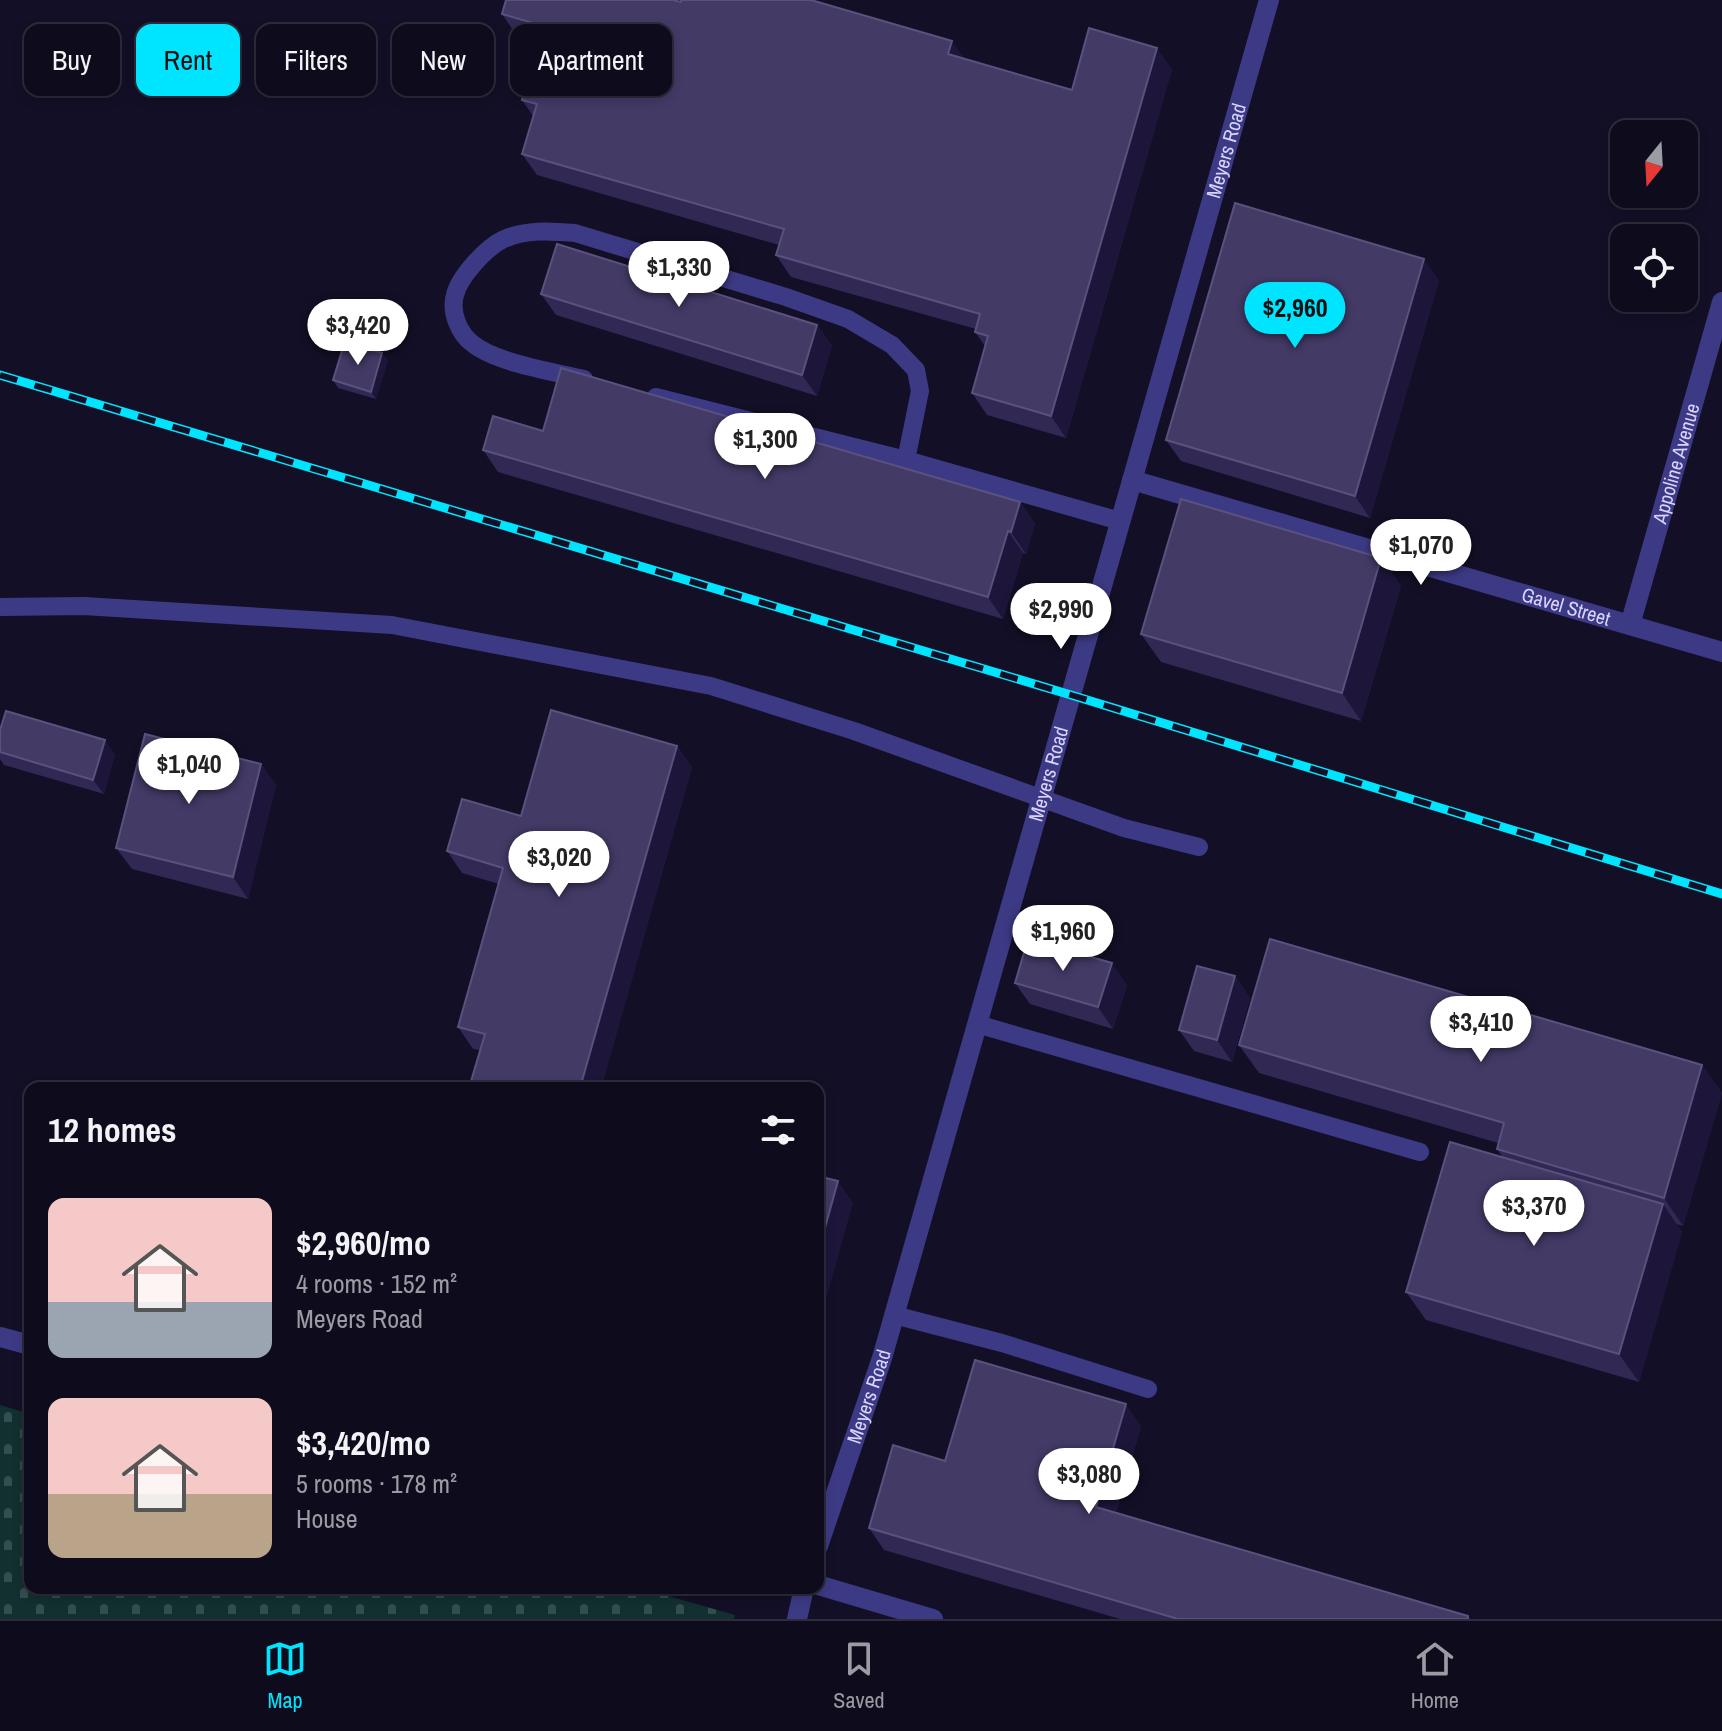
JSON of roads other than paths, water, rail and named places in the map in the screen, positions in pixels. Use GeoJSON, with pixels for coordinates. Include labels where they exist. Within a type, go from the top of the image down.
{"type":"FeatureCollection","features":[{"type":"Feature","properties":{"kind":"street","name":"Meyers Road"},"geometry":{"type":"LineString","coordinates":[[824,1528],[882,1358],[1269,0]]}},
{"type":"Feature","properties":{"kind":"street","name":"Appoline Avenue"},"geometry":{"type":"LineString","coordinates":[[1630,625],[1722,302]]}},
{"type":"Feature","properties":{"kind":"street","name":"Gavel Street"},"geometry":{"type":"LineString","coordinates":[[1132,480],[1722,652]]}},
{"type":"Feature","properties":{"kind":"street"},"geometry":{"type":"LineString","coordinates":[[0,1337],[24,1343]]}},
{"type":"Feature","properties":{"kind":"street"},"geometry":{"type":"LineString","coordinates":[[824,1587],[933,1619]]}},
{"type":"Feature","properties":{"kind":"street"},"geometry":{"type":"LineString","coordinates":[[797,1619],[803,1594]]}},
{"type":"Feature","properties":{"kind":"lane"},"geometry":{"type":"LineString","coordinates":[[600,383],[509,360],[474,345],[458,327],[454,295],[473,263],[502,240],[539,231],[575,233],[848,319],[892,345],[916,370],[920,391],[906,460]]}},
{"type":"Feature","properties":{"kind":"lane"},"geometry":{"type":"LineString","coordinates":[[645,394],[906,460],[1120,521]]}},
{"type":"Feature","properties":{"kind":"lane"},"geometry":{"type":"LineString","coordinates":[[0,607],[84,606],[392,625],[711,686],[854,731],[1124,828],[1199,847]]}},
{"type":"Feature","properties":{"kind":"lane"},"geometry":{"type":"LineString","coordinates":[[977,1024],[1420,1152]]}},
{"type":"Feature","properties":{"kind":"lane"},"geometry":{"type":"LineString","coordinates":[[894,1315],[1002,1343],[1148,1389]]}},
{"type":"Feature","properties":{"kind":"railway"},"geometry":{"type":"LineString","coordinates":[[0,375],[1071,695],[1722,894]]}}]}
